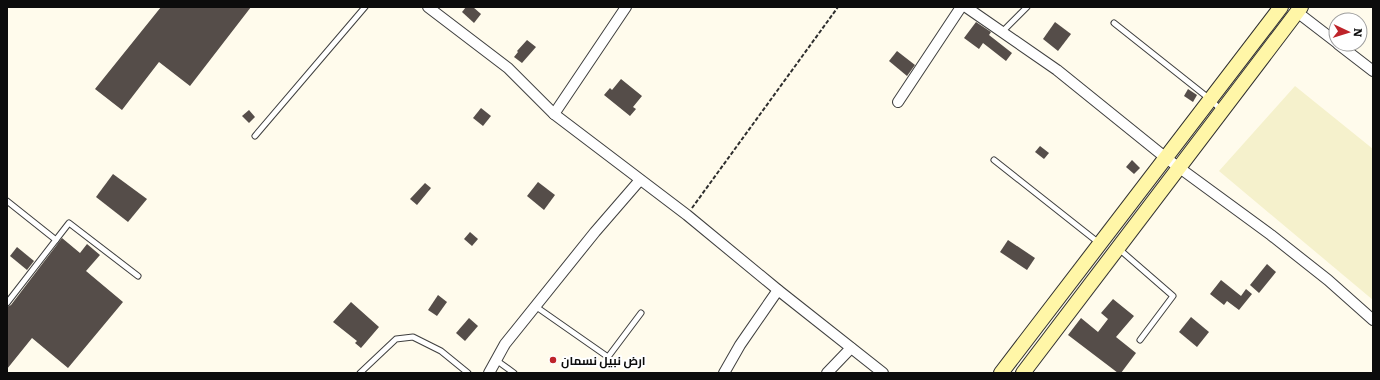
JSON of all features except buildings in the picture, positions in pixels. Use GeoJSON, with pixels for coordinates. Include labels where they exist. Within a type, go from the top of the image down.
{"type":"FeatureCollection","features":[{"type":"Feature","properties":{"kind":"street"},"geometry":{"type":"LineString","coordinates":[[428,7],[508,68],[554,114],[687,215],[778,290],[883,373]]}},
{"type":"Feature","properties":{"kind":"street"},"geometry":{"type":"LineString","coordinates":[[554,114],[626,7]]}},
{"type":"Feature","properties":{"kind":"street"},"geometry":{"type":"LineString","coordinates":[[898,102],[961,7]]}},
{"type":"Feature","properties":{"kind":"street"},"geometry":{"type":"LineString","coordinates":[[966,7],[1003,31],[1057,70],[1166,158],[1271,234],[1328,280],[1373,320]]}},
{"type":"Feature","properties":{"kind":"street"},"geometry":{"type":"LineString","coordinates":[[1001,373],[1282,7]]}},
{"type":"Feature","properties":{"kind":"street"},"geometry":{"type":"LineString","coordinates":[[1023,373],[1299,9],[1328,35]]}},
{"type":"Feature","properties":{"kind":"street"},"geometry":{"type":"LineString","coordinates":[[1349,52],[1373,71]]}},
{"type":"Feature","properties":{"kind":"street"},"geometry":{"type":"LineString","coordinates":[[489,373],[505,344],[595,232],[640,180]]}},
{"type":"Feature","properties":{"kind":"street"},"geometry":{"type":"LineString","coordinates":[[724,373],[740,345],[778,290]]}},
{"type":"Feature","properties":{"kind":"street"},"geometry":{"type":"LineString","coordinates":[[827,373],[850,348]]}},
{"type":"Feature","properties":{"kind":"lane"},"geometry":{"type":"LineString","coordinates":[[255,136],[365,7]]}},
{"type":"Feature","properties":{"kind":"lane"},"geometry":{"type":"LineString","coordinates":[[1003,31],[1027,7]]}},
{"type":"Feature","properties":{"kind":"lane"},"geometry":{"type":"LineString","coordinates":[[1114,23],[1211,100],[1222,111]]}},
{"type":"Feature","properties":{"kind":"lane"},"geometry":{"type":"LineString","coordinates":[[994,160],[1100,244]]}},
{"type":"Feature","properties":{"kind":"lane"},"geometry":{"type":"LineString","coordinates":[[7,201],[56,240]]}},
{"type":"Feature","properties":{"kind":"lane"},"geometry":{"type":"LineString","coordinates":[[7,303],[70,223],[138,276]]}},
{"type":"Feature","properties":{"kind":"lane"},"geometry":{"type":"LineString","coordinates":[[1118,248],[1172,296],[1140,340]]}},
{"type":"Feature","properties":{"kind":"lane"},"geometry":{"type":"LineString","coordinates":[[535,306],[608,357],[641,313]]}},
{"type":"Feature","properties":{"kind":"lane"},"geometry":{"type":"LineString","coordinates":[[360,373],[396,339],[413,337],[441,350],[468,373]]}},
{"type":"Feature","properties":{"kind":"lane"},"geometry":{"type":"LineString","coordinates":[[496,360],[514,373]]}},
{"type":"Feature","properties":{"kind":"path"},"geometry":{"type":"LineString","coordinates":[[687,215],[838,7]]}},
{"type":"Feature","properties":{"kind":"shaded area"},"geometry":{"type":"Polygon","coordinates":[[[1295,86],[1373,149],[1373,300],[1219,171],[1295,86]]]}},
{"type":"Feature","properties":{"kind":"place","name":"ارض نبيل نسمان"},"geometry":{"type":"Point","coordinates":[553,360]}}]}
